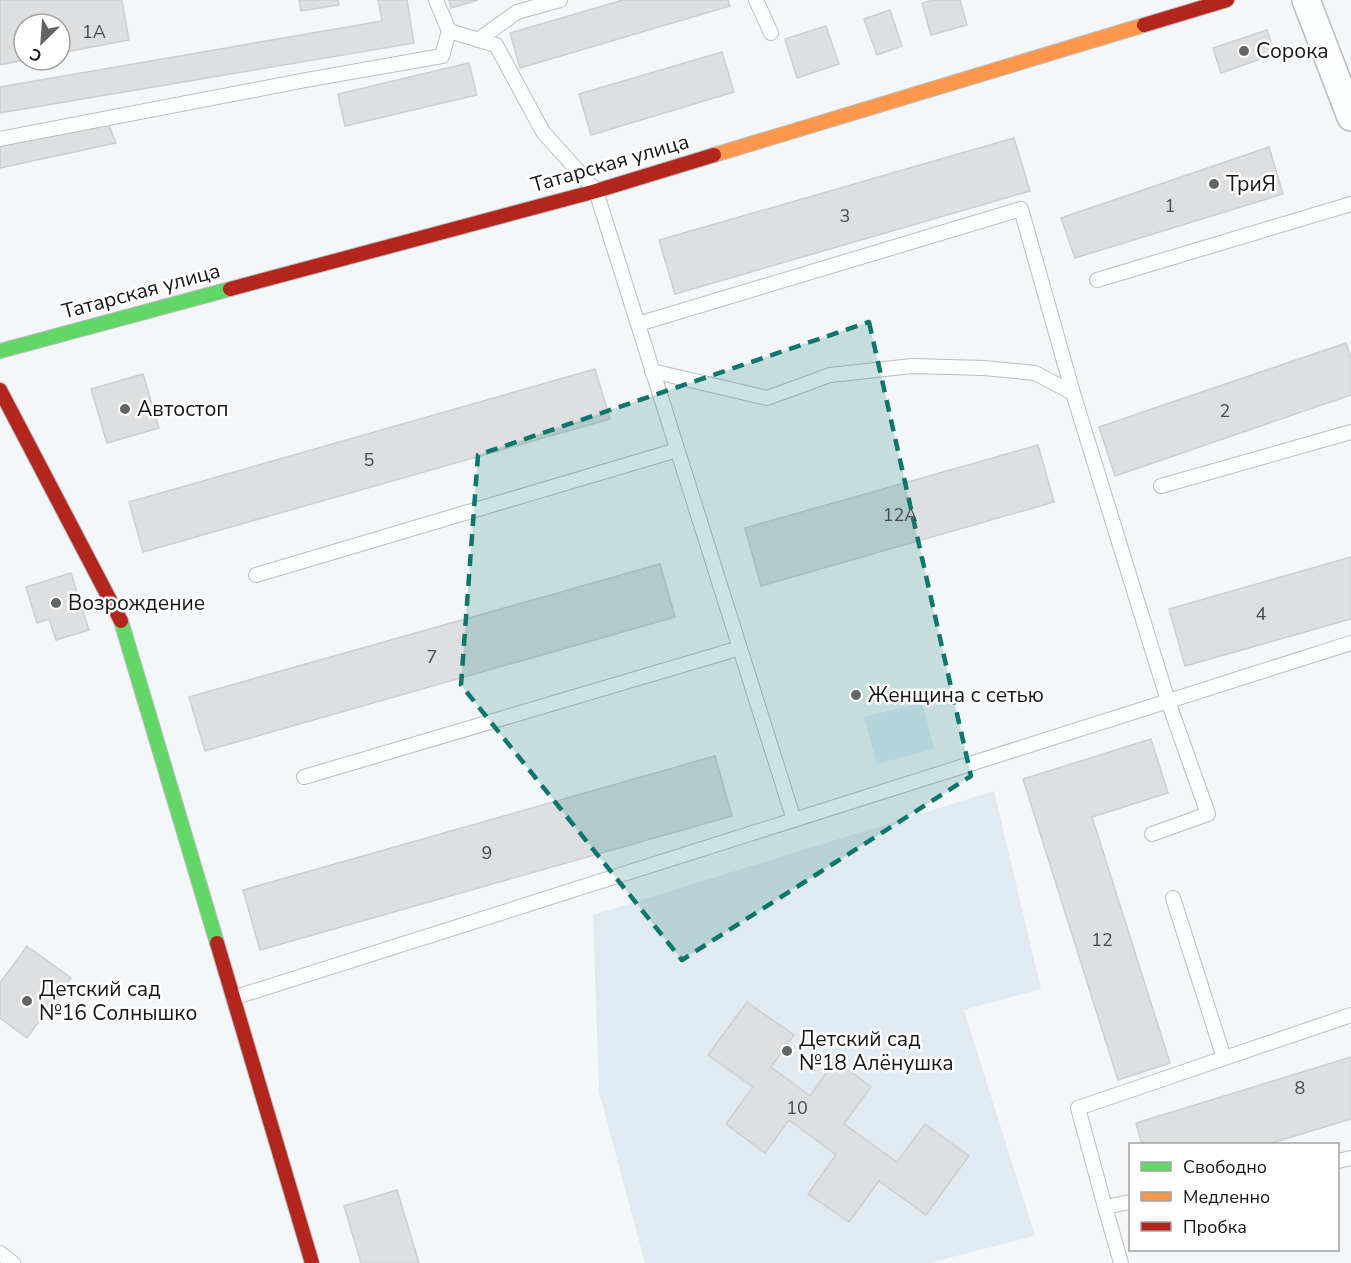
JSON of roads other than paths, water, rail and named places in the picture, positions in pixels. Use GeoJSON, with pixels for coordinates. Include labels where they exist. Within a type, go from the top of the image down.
{"type":"FeatureCollection","features":[{"type":"Feature","properties":{"kind":"street","name":"Татарская улица"},"geometry":{"type":"LineString","coordinates":[[0,351],[596,191],[1227,0]]}},
{"type":"Feature","properties":{"kind":"street"},"geometry":{"type":"LineString","coordinates":[[1306,0],[1349,108]]}},
{"type":"Feature","properties":{"kind":"street"},"geometry":{"type":"LineString","coordinates":[[0,390],[121,620],[312,1263]]}},
{"type":"Feature","properties":{"kind":"lane"},"geometry":{"type":"LineString","coordinates":[[0,139],[442,56],[448,31],[436,0]]}},
{"type":"Feature","properties":{"kind":"lane"},"geometry":{"type":"LineString","coordinates":[[478,40],[517,12],[560,0]]}},
{"type":"Feature","properties":{"kind":"lane"},"geometry":{"type":"LineString","coordinates":[[756,0],[771,33]]}},
{"type":"Feature","properties":{"kind":"lane"},"geometry":{"type":"LineString","coordinates":[[448,31],[496,45],[543,132],[596,191],[794,820]]}},
{"type":"Feature","properties":{"kind":"lane"},"geometry":{"type":"LineString","coordinates":[[1097,280],[1351,204]]}},
{"type":"Feature","properties":{"kind":"lane"},"geometry":{"type":"LineString","coordinates":[[638,324],[1020,209],[1072,393],[1168,701],[1208,814],[1152,834]]}},
{"type":"Feature","properties":{"kind":"lane"},"geometry":{"type":"LineString","coordinates":[[652,371],[766,398],[830,375],[912,366],[984,368],[1035,373],[1072,393]]}},
{"type":"Feature","properties":{"kind":"lane"},"geometry":{"type":"LineString","coordinates":[[1161,486],[1351,432]]}},
{"type":"Feature","properties":{"kind":"lane"},"geometry":{"type":"LineString","coordinates":[[256,575],[677,450]]}},
{"type":"Feature","properties":{"kind":"lane"},"geometry":{"type":"LineString","coordinates":[[233,998],[1351,643]]}},
{"type":"Feature","properties":{"kind":"lane"},"geometry":{"type":"LineString","coordinates":[[304,777],[740,648]]}},
{"type":"Feature","properties":{"kind":"lane"},"geometry":{"type":"LineString","coordinates":[[1173,898],[1224,1058]]}},
{"type":"Feature","properties":{"kind":"lane"},"geometry":{"type":"LineString","coordinates":[[1121,1263],[1078,1108],[1351,1015]]}},
{"type":"Feature","properties":{"kind":"lane"},"geometry":{"type":"LineString","coordinates":[[1105,1208],[1129,1202]]}},
{"type":"Feature","properties":{"kind":"lane"},"geometry":{"type":"LineString","coordinates":[[0,1253],[14,1263]]}},
{"type":"Feature","properties":{"kind":"place","name":"Сорока"},"geometry":{"type":"Point","coordinates":[1244,51]}},
{"type":"Feature","properties":{"kind":"place","name":"ТриЯ"},"geometry":{"type":"Point","coordinates":[1214,184]}},
{"type":"Feature","properties":{"kind":"place","name":"Автостоп"},"geometry":{"type":"Point","coordinates":[125,409]}},
{"type":"Feature","properties":{"kind":"place","name":"Возрождение"},"geometry":{"type":"Point","coordinates":[56,603]}},
{"type":"Feature","properties":{"kind":"place","name":"Женщина с сетью"},"geometry":{"type":"Point","coordinates":[856,695]}},
{"type":"Feature","properties":{"kind":"place","name":"Детский сад №16 Солнышко"},"geometry":{"type":"Point","coordinates":[27,1001]}},
{"type":"Feature","properties":{"kind":"place","name":"Детский сад №18 Алёнушка"},"geometry":{"type":"Point","coordinates":[787,1051]}}]}
